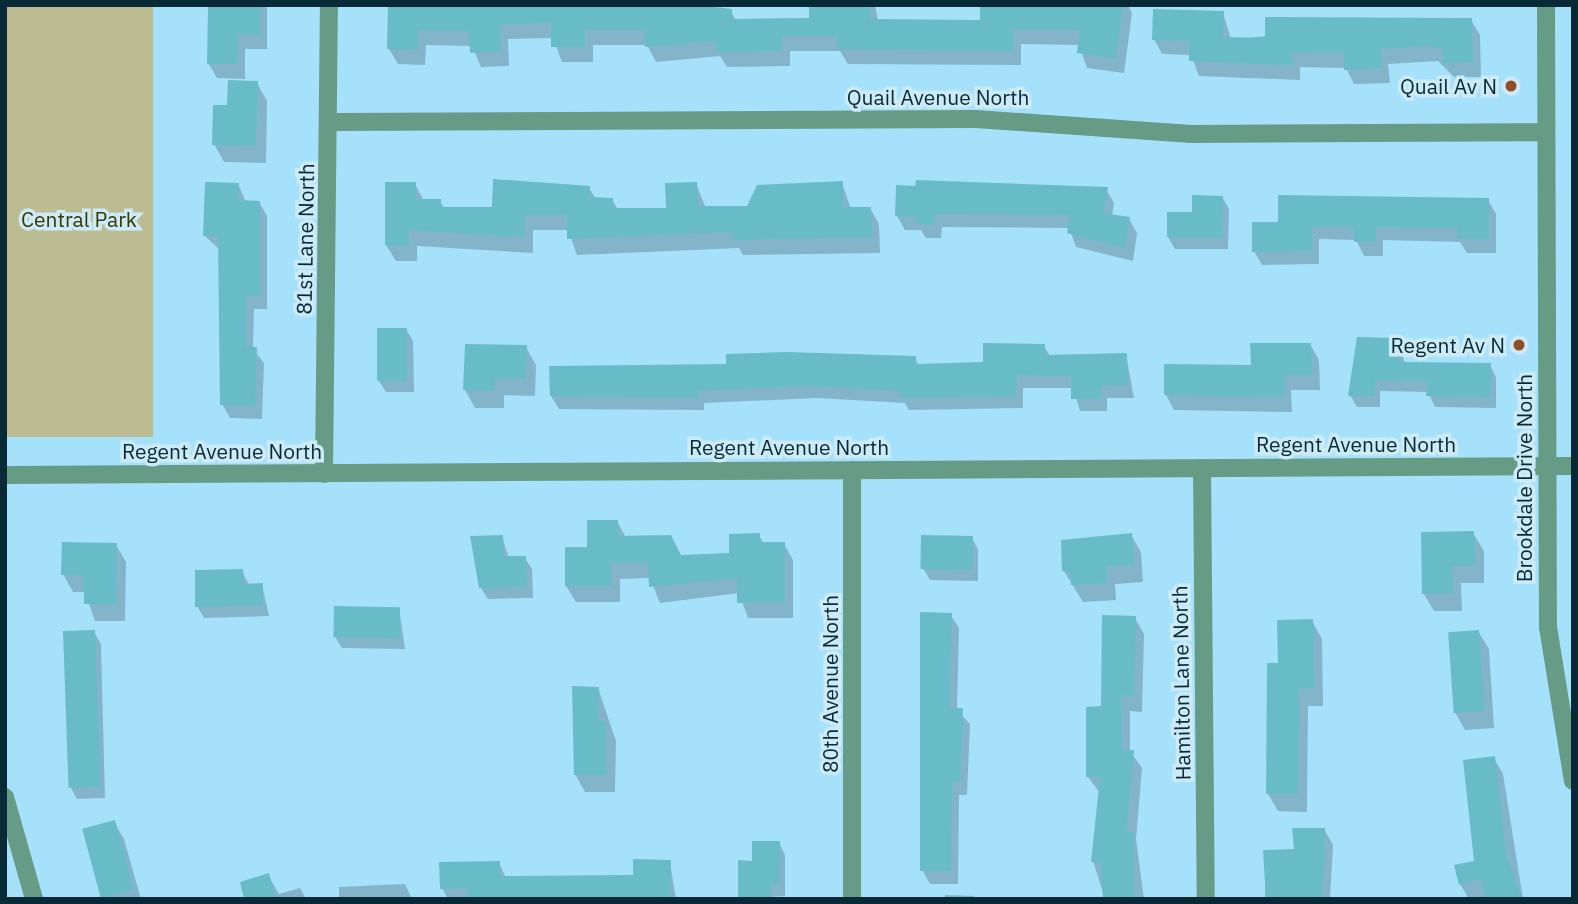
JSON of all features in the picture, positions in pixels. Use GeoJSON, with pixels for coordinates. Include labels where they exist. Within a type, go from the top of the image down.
{"type":"FeatureCollection","features":[{"type":"Feature","properties":{"kind":"street","name":"81st Lane North"},"geometry":{"type":"LineString","coordinates":[[324,474],[330,122],[329,5]]}},
{"type":"Feature","properties":{"kind":"street","name":"Brookdale Drive North"},"geometry":{"type":"LineString","coordinates":[[1546,5],[1548,627],[1573,781]]}},
{"type":"Feature","properties":{"kind":"street","name":"Quail Avenue North"},"geometry":{"type":"LineString","coordinates":[[330,122],[976,119],[1191,134],[1546,132]]}},
{"type":"Feature","properties":{"kind":"street","name":"Regent Avenue North"},"geometry":{"type":"LineString","coordinates":[[5,475],[1573,466]]}},
{"type":"Feature","properties":{"kind":"street","name":"Hamilton Lane North"},"geometry":{"type":"LineString","coordinates":[[1202,468],[1206,899]]}},
{"type":"Feature","properties":{"kind":"street","name":"80th Avenue North"},"geometry":{"type":"LineString","coordinates":[[852,470],[852,899]]}},
{"type":"Feature","properties":{"kind":"street"},"geometry":{"type":"LineString","coordinates":[[5,797],[8,829],[34,899]]}},
{"type":"Feature","properties":{"kind":"green space","name":"Central Park"},"geometry":{"type":"Polygon","coordinates":[[[5,5],[153,5],[153,437],[5,437],[5,5]]]}},
{"type":"Feature","properties":{"kind":"building"},"geometry":{"type":"Polygon","coordinates":[[[208,5],[260,5],[260,35],[238,34],[237,64],[207,64],[208,5]]]}},
{"type":"Feature","properties":{"kind":"building"},"geometry":{"type":"Polygon","coordinates":[[[388,5],[697,5],[732,9],[732,19],[809,18],[809,5],[870,5],[870,19],[980,20],[980,5],[1123,5],[1116,58],[1077,53],[1080,30],[1013,29],[1013,51],[837,49],[837,36],[782,36],[782,51],[716,52],[716,41],[645,47],[645,30],[585,30],[585,47],[551,47],[551,23],[500,24],[501,51],[470,53],[469,31],[418,30],[418,50],[387,49],[388,5]]]}},
{"type":"Feature","properties":{"kind":"building"},"geometry":{"type":"Polygon","coordinates":[[[1153,9],[1224,11],[1223,37],[1265,38],[1265,17],[1472,18],[1473,62],[1443,63],[1443,49],[1429,46],[1380,49],[1383,68],[1344,70],[1344,53],[1292,52],[1292,65],[1189,61],[1189,41],[1152,40],[1153,9]]]}},
{"type":"Feature","properties":{"kind":"building"},"geometry":{"type":"Polygon","coordinates":[[[228,80],[258,81],[256,146],[212,145],[213,105],[227,105],[228,80]]]}},
{"type":"Feature","properties":{"kind":"building"},"geometry":{"type":"Polygon","coordinates":[[[493,179],[590,186],[590,197],[613,198],[613,208],[666,208],[665,183],[697,182],[698,206],[747,206],[757,185],[843,181],[843,207],[871,207],[872,237],[732,240],[732,232],[567,239],[567,215],[525,215],[524,237],[409,230],[409,246],[385,245],[385,182],[416,182],[416,199],[441,199],[441,207],[492,207],[493,179]]]}},
{"type":"Feature","properties":{"kind":"building"},"geometry":{"type":"Polygon","coordinates":[[[916,180],[1108,187],[1103,213],[1130,217],[1125,248],[1067,233],[1070,215],[935,214],[934,225],[916,224],[916,217],[895,216],[896,185],[915,186],[916,180]]]}},
{"type":"Feature","properties":{"kind":"building"},"geometry":{"type":"Polygon","coordinates":[[[205,182],[239,183],[238,200],[260,201],[260,296],[246,295],[246,347],[257,347],[255,406],[220,405],[218,236],[203,236],[205,182]]]}},
{"type":"Feature","properties":{"kind":"building"},"geometry":{"type":"Polygon","coordinates":[[[1192,195],[1223,196],[1222,238],[1167,237],[1167,212],[1192,212],[1192,195]]]}},
{"type":"Feature","properties":{"kind":"building"},"geometry":{"type":"Polygon","coordinates":[[[1278,195],[1489,198],[1489,239],[1457,239],[1457,228],[1376,227],[1376,242],[1354,242],[1354,227],[1312,226],[1312,251],[1252,252],[1252,222],[1278,222],[1278,195]]]}},
{"type":"Feature","properties":{"kind":"building"},"geometry":{"type":"Polygon","coordinates":[[[377,328],[407,328],[407,381],[377,381],[377,328]]]}},
{"type":"Feature","properties":{"kind":"building"},"geometry":{"type":"Polygon","coordinates":[[[1357,337],[1399,338],[1399,362],[1491,363],[1490,397],[1426,396],[1427,381],[1375,380],[1375,396],[1348,396],[1357,337]]]}},
{"type":"Feature","properties":{"kind":"building"},"geometry":{"type":"Polygon","coordinates":[[[983,343],[1045,344],[1045,355],[1127,353],[1128,385],[1101,386],[1101,399],[1071,399],[1071,376],[1017,375],[1016,396],[900,398],[900,391],[809,386],[698,391],[698,398],[550,396],[549,366],[726,364],[726,354],[787,352],[916,356],[916,364],[983,362],[983,343]]]}},
{"type":"Feature","properties":{"kind":"building"},"geometry":{"type":"Polygon","coordinates":[[[1250,343],[1311,343],[1312,375],[1284,375],[1284,397],[1164,395],[1164,364],[1251,365],[1250,343]]]}},
{"type":"Feature","properties":{"kind":"building"},"geometry":{"type":"Polygon","coordinates":[[[465,344],[527,345],[526,379],[495,378],[494,391],[463,390],[465,344]]]}},
{"type":"Feature","properties":{"kind":"building"},"geometry":{"type":"Polygon","coordinates":[[[587,520],[618,520],[618,536],[671,535],[681,555],[729,553],[729,534],[760,533],[760,542],[785,542],[785,602],[737,603],[737,578],[649,587],[648,562],[611,563],[611,586],[565,586],[565,547],[587,547],[587,520]]]}},
{"type":"Feature","properties":{"kind":"building"},"geometry":{"type":"Polygon","coordinates":[[[1474,531],[1475,566],[1452,566],[1453,593],[1422,594],[1421,532],[1474,531]]]}},
{"type":"Feature","properties":{"kind":"building"},"geometry":{"type":"Polygon","coordinates":[[[1132,533],[1134,565],[1106,566],[1107,583],[1071,585],[1070,571],[1062,571],[1061,540],[1132,533]]]}},
{"type":"Feature","properties":{"kind":"building"},"geometry":{"type":"Polygon","coordinates":[[[503,535],[504,556],[526,556],[527,587],[479,588],[470,536],[503,535]]]}},
{"type":"Feature","properties":{"kind":"building"},"geometry":{"type":"Polygon","coordinates":[[[921,535],[973,536],[972,570],[920,569],[921,535]]]}},
{"type":"Feature","properties":{"kind":"building"},"geometry":{"type":"Polygon","coordinates":[[[62,542],[117,543],[116,604],[84,604],[84,575],[61,575],[62,542]]]}},
{"type":"Feature","properties":{"kind":"building"},"geometry":{"type":"Polygon","coordinates":[[[243,569],[244,584],[263,583],[263,605],[195,607],[195,570],[243,569]]]}},
{"type":"Feature","properties":{"kind":"building"},"geometry":{"type":"Polygon","coordinates":[[[334,606],[400,607],[399,638],[333,637],[334,606]]]}},
{"type":"Feature","properties":{"kind":"building"},"geometry":{"type":"Polygon","coordinates":[[[920,612],[952,613],[949,708],[963,708],[960,782],[952,781],[951,871],[920,871],[920,612]]]}},
{"type":"Feature","properties":{"kind":"building"},"geometry":{"type":"Polygon","coordinates":[[[1102,615],[1136,616],[1134,696],[1121,695],[1122,750],[1134,750],[1126,832],[1134,832],[1134,899],[1103,899],[1101,862],[1091,862],[1100,777],[1086,777],[1086,707],[1101,706],[1102,615]]]}},
{"type":"Feature","properties":{"kind":"building"},"geometry":{"type":"Polygon","coordinates":[[[1313,619],[1314,688],[1299,689],[1298,794],[1266,794],[1267,663],[1278,663],[1277,620],[1313,619]]]}},
{"type":"Feature","properties":{"kind":"building"},"geometry":{"type":"Polygon","coordinates":[[[95,630],[100,787],[68,788],[63,631],[95,630]]]}},
{"type":"Feature","properties":{"kind":"building"},"geometry":{"type":"Polygon","coordinates":[[[1479,630],[1485,711],[1454,713],[1448,632],[1479,630]]]}},
{"type":"Feature","properties":{"kind":"building"},"geometry":{"type":"Polygon","coordinates":[[[572,686],[599,687],[598,721],[606,721],[606,775],[574,775],[572,686]]]}},
{"type":"Feature","properties":{"kind":"building"},"geometry":{"type":"Polygon","coordinates":[[[1495,756],[1506,853],[1522,899],[1486,899],[1481,879],[1459,885],[1454,865],[1474,861],[1463,760],[1495,756]]]}},
{"type":"Feature","properties":{"kind":"building"},"geometry":{"type":"Polygon","coordinates":[[[115,820],[134,890],[101,898],[82,829],[115,820]]]}},
{"type":"Feature","properties":{"kind":"building"},"geometry":{"type":"Polygon","coordinates":[[[1292,828],[1325,828],[1322,897],[1266,899],[1263,850],[1294,849],[1292,828]]]}},
{"type":"Feature","properties":{"kind":"building"},"geometry":{"type":"Polygon","coordinates":[[[752,841],[780,841],[779,884],[771,884],[771,899],[738,899],[738,860],[752,861],[752,841]]]}},
{"type":"Feature","properties":{"kind":"building"},"geometry":{"type":"Polygon","coordinates":[[[633,859],[671,860],[670,899],[467,899],[467,888],[440,889],[439,862],[500,861],[500,876],[633,875],[633,859]]]}},
{"type":"Feature","properties":{"kind":"building"},"geometry":{"type":"Polygon","coordinates":[[[269,873],[276,899],[244,899],[240,882],[269,873]]]}},
{"type":"Feature","properties":{"kind":"place","name":"Quail Av N"},"geometry":{"type":"Point","coordinates":[1511,86]}},
{"type":"Feature","properties":{"kind":"place","name":"Regent Av N"},"geometry":{"type":"Point","coordinates":[1519,345]}}]}
